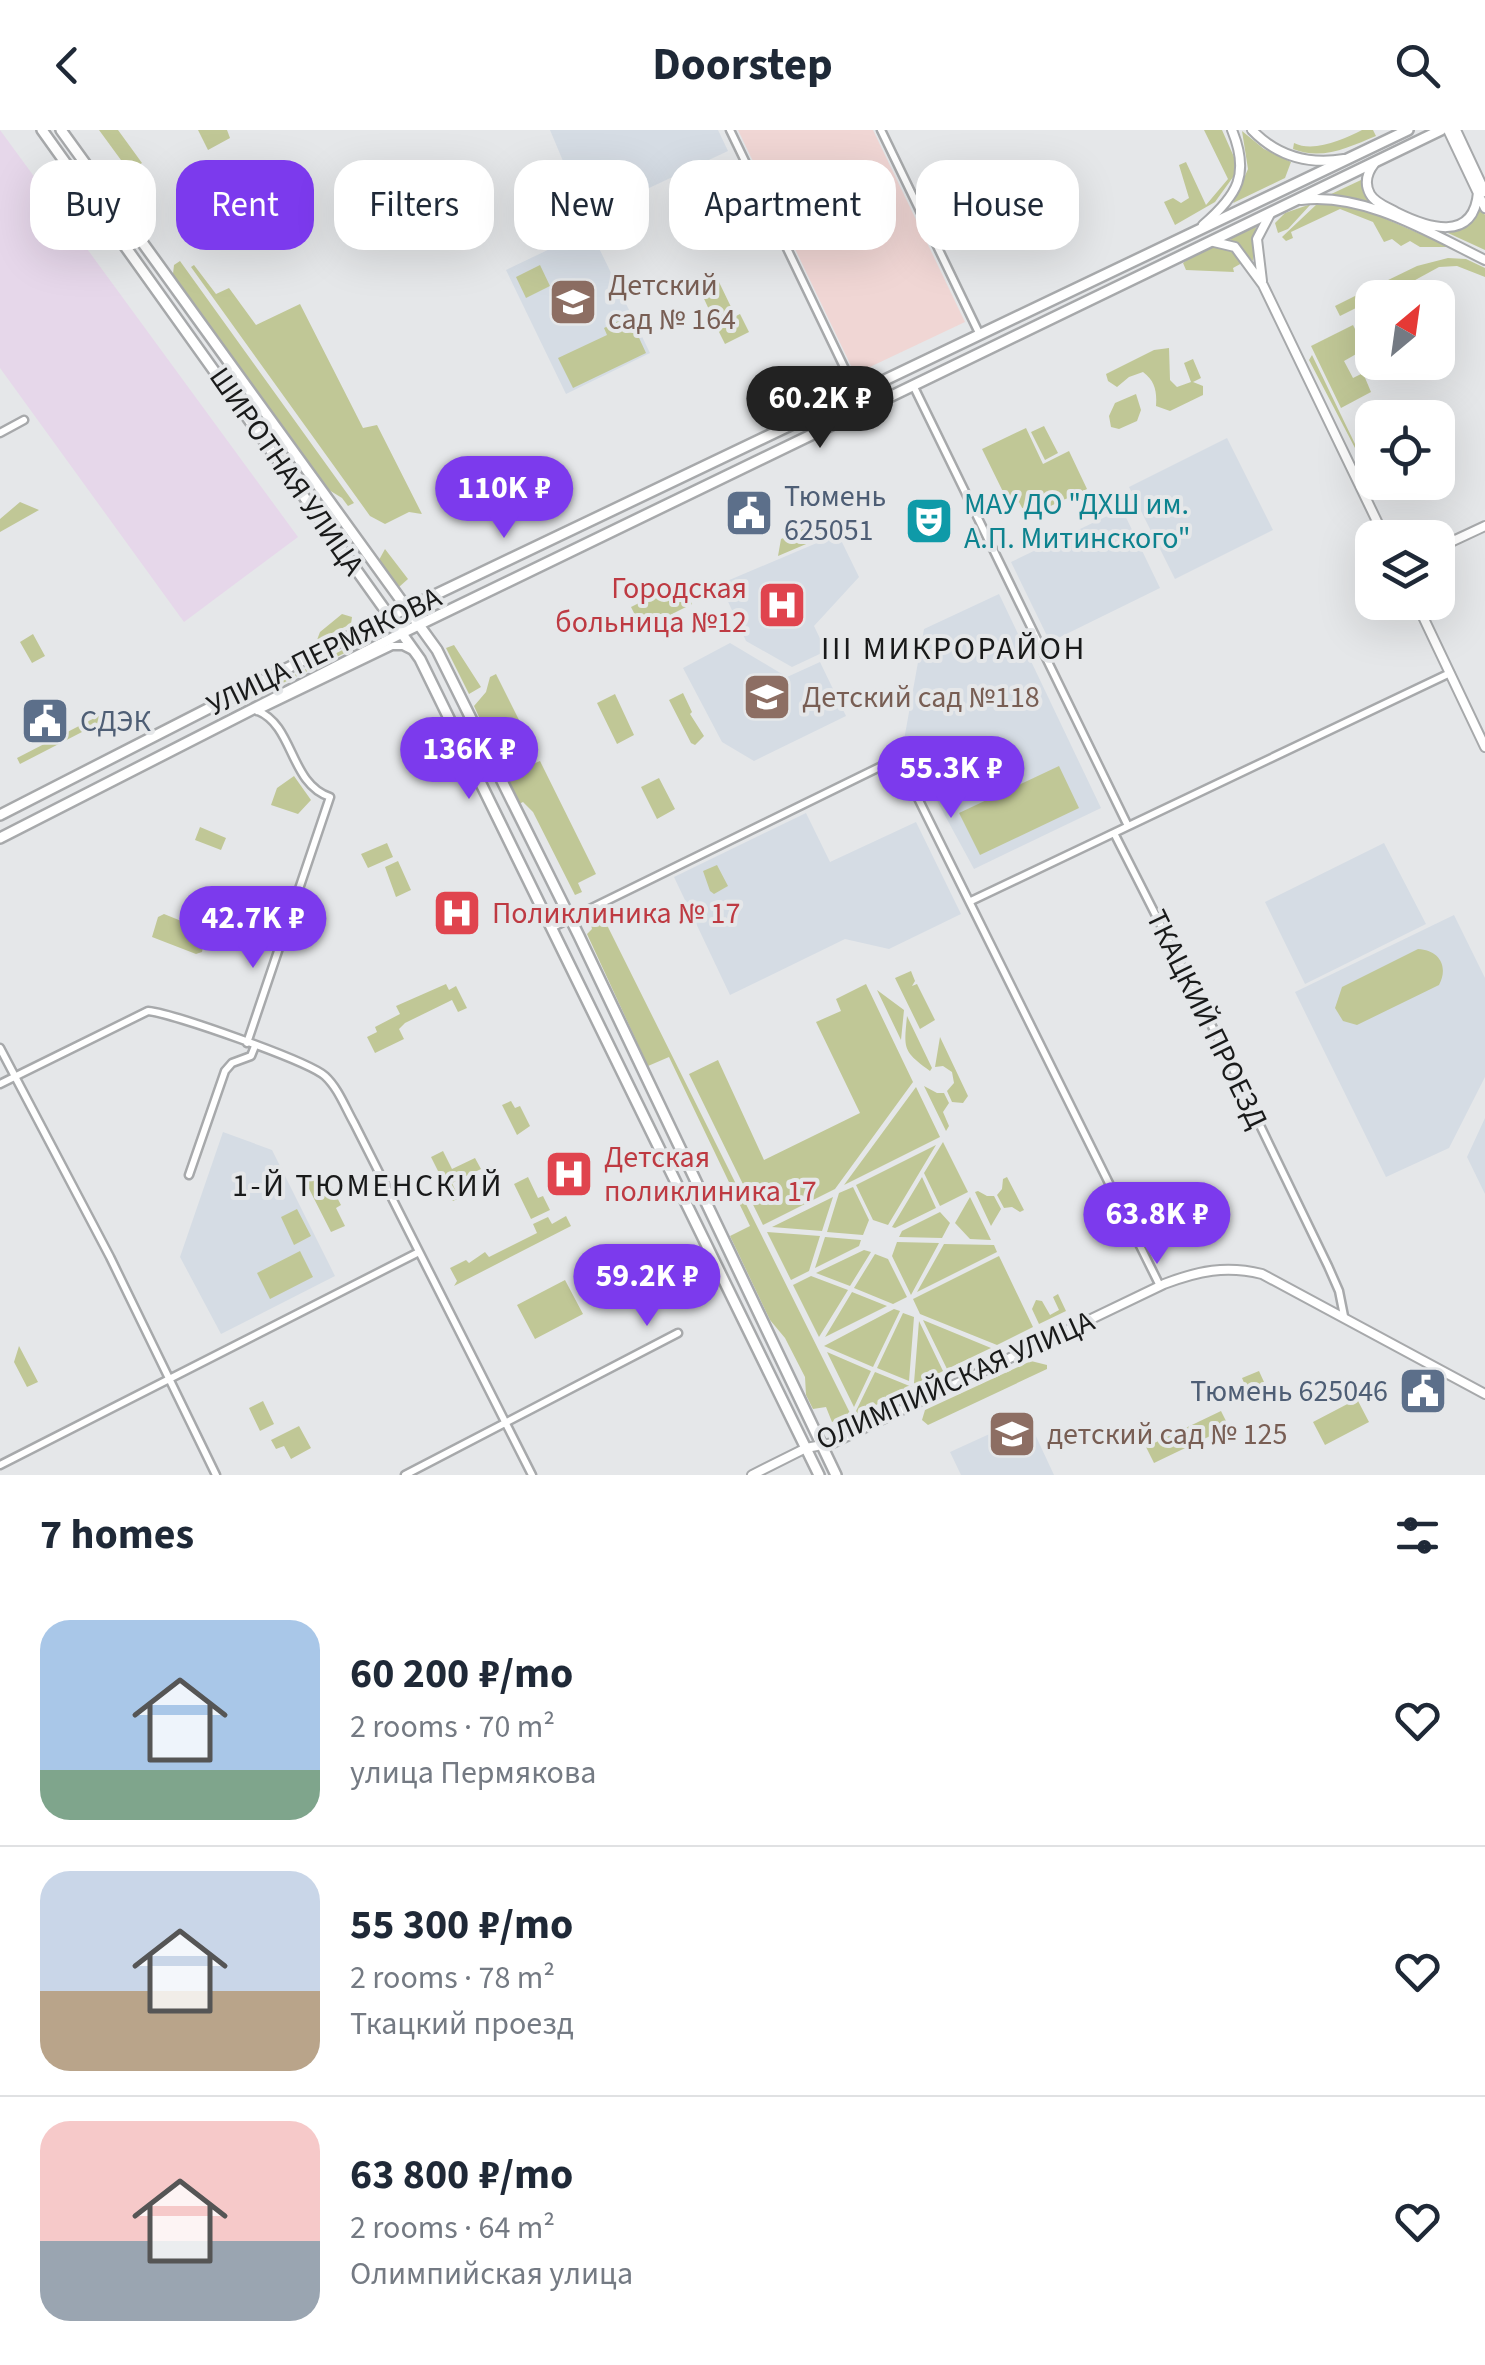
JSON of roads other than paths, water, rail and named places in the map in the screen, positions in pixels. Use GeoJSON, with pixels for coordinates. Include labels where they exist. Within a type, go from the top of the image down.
{"type":"FeatureCollection","features":[{"type":"Feature","properties":{"kind":"main road","name":"ШИРОТНАЯ УЛИЦА"},"geometry":{"type":"LineString","coordinates":[[42,130],[416,653],[819,1475]]}},
{"type":"Feature","properties":{"kind":"main road","name":"ШИРОТНАЯ УЛИЦА"},"geometry":{"type":"LineString","coordinates":[[61,130],[436,650],[570,918],[836,1475]]}},
{"type":"Feature","properties":{"kind":"main road","name":"УЛИЦА ПЕРМЯКОВА"},"geometry":{"type":"LineString","coordinates":[[0,815],[390,616],[1408,130]]}},
{"type":"Feature","properties":{"kind":"main road","name":"УЛИЦА ПЕРМЯКОВА"},"geometry":{"type":"LineString","coordinates":[[0,838],[402,633],[1445,130]]}},
{"type":"Feature","properties":{"kind":"main road"},"geometry":{"type":"LineString","coordinates":[[212,366],[224,356]]}},
{"type":"Feature","properties":{"kind":"main road"},"geometry":{"type":"LineString","coordinates":[[83,773],[76,784],[82,792],[91,792]]}},
{"type":"Feature","properties":{"kind":"main road"},"geometry":{"type":"LineString","coordinates":[[60,784],[73,790],[70,802]]}},
{"type":"Feature","properties":{"kind":"street"},"geometry":{"type":"LineString","coordinates":[[730,130],[857,394]]}},
{"type":"Feature","properties":{"kind":"street"},"geometry":{"type":"LineString","coordinates":[[881,130],[980,335]]}},
{"type":"Feature","properties":{"kind":"street"},"geometry":{"type":"LineString","coordinates":[[1191,234],[1215,214],[1239,182],[1242,160],[1232,130]]}},
{"type":"Feature","properties":{"kind":"street"},"geometry":{"type":"LineString","coordinates":[[1253,130],[1295,158],[1328,161],[1351,157]]}},
{"type":"Feature","properties":{"kind":"street"},"geometry":{"type":"LineString","coordinates":[[1445,130],[1481,192]]}},
{"type":"Feature","properties":{"kind":"street"},"geometry":{"type":"LineString","coordinates":[[1456,130],[1485,208]]}},
{"type":"Feature","properties":{"kind":"street"},"geometry":{"type":"LineString","coordinates":[[1381,159],[1368,175],[1370,194],[1381,204],[1485,257]]}},
{"type":"Feature","properties":{"kind":"street"},"geometry":{"type":"LineString","coordinates":[[1423,225],[1443,228],[1463,222],[1481,192]]}},
{"type":"Feature","properties":{"kind":"street"},"geometry":{"type":"LineString","coordinates":[[1291,202],[1325,199],[1362,206],[1485,257]]}},
{"type":"Feature","properties":{"kind":"street"},"geometry":{"type":"LineString","coordinates":[[1262,286],[1257,239],[1263,222],[1274,211]]}},
{"type":"Feature","properties":{"kind":"street"},"geometry":{"type":"LineString","coordinates":[[1205,244],[1218,241],[1235,247],[1262,286],[1377,520]]}},
{"type":"Feature","properties":{"kind":"street"},"geometry":{"type":"LineString","coordinates":[[913,385],[1128,826]]}},
{"type":"Feature","properties":{"kind":"street"},"geometry":{"type":"LineString","coordinates":[[0,433],[24,420]]}},
{"type":"Feature","properties":{"kind":"street"},"geometry":{"type":"LineString","coordinates":[[1455,540],[1485,526]]}},
{"type":"Feature","properties":{"kind":"street"},"geometry":{"type":"LineString","coordinates":[[1424,620],[1485,748]]}},
{"type":"Feature","properties":{"kind":"street","name":"УЛИЦА ПЕРМЯКОВА"},"geometry":{"type":"LineString","coordinates":[[241,714],[279,703],[392,646],[403,646],[416,653]]}},
{"type":"Feature","properties":{"kind":"street"},"geometry":{"type":"LineString","coordinates":[[971,901],[1450,674]]}},
{"type":"Feature","properties":{"kind":"street"},"geometry":{"type":"LineString","coordinates":[[272,719],[279,703]]}},
{"type":"Feature","properties":{"kind":"street"},"geometry":{"type":"LineString","coordinates":[[189,1175],[225,1071],[232,1063],[252,1056],[251,1044],[330,798],[314,790],[272,719],[258,711]]}},
{"type":"Feature","properties":{"kind":"street"},"geometry":{"type":"LineString","coordinates":[[551,928],[898,758],[1160,1286]]}},
{"type":"Feature","properties":{"kind":"street","name":"ТКАЦКИЙ ПРОЕЗД"},"geometry":{"type":"LineString","coordinates":[[1114,833],[1328,1266],[1339,1290],[1344,1316]]}},
{"type":"Feature","properties":{"kind":"street"},"geometry":{"type":"LineString","coordinates":[[0,1084],[142,1012],[158,1012],[311,1067],[332,1084],[532,1475]]}},
{"type":"Feature","properties":{"kind":"street"},"geometry":{"type":"LineString","coordinates":[[0,1048],[216,1475]]}},
{"type":"Feature","properties":{"kind":"street"},"geometry":{"type":"LineString","coordinates":[[0,1465],[417,1252]]}},
{"type":"Feature","properties":{"kind":"street","name":"ОЛИМПИЙСКАЯ УЛИЦА"},"geometry":{"type":"LineString","coordinates":[[752,1475],[806,1448],[822,1446],[1160,1286],[1214,1268],[1239,1268],[1262,1274],[1485,1394]]}},
{"type":"Feature","properties":{"kind":"street"},"geometry":{"type":"LineString","coordinates":[[405,1475],[678,1333]]}},
{"type":"Feature","properties":{"kind":"place","name":"Детский сад № 164"},"geometry":{"type":"Point","coordinates":[573,302]}},
{"type":"Feature","properties":{"kind":"place","name":"Тюмень 625051"},"geometry":{"type":"Point","coordinates":[749,513]}},
{"type":"Feature","properties":{"kind":"place","name":"МАУ ДО \"ДХШ им. А.П. Митинского\""},"geometry":{"type":"Point","coordinates":[929,521]}},
{"type":"Feature","properties":{"kind":"place","name":"Городская больница №12"},"geometry":{"type":"Point","coordinates":[782,605]}},
{"type":"Feature","properties":{"kind":"place","name":"Детский сад №118"},"geometry":{"type":"Point","coordinates":[767,697]}},
{"type":"Feature","properties":{"kind":"place","name":"СДЭК"},"geometry":{"type":"Point","coordinates":[45,721]}},
{"type":"Feature","properties":{"kind":"place","name":"Поликлиника № 17"},"geometry":{"type":"Point","coordinates":[457,913]}},
{"type":"Feature","properties":{"kind":"place","name":"Детская поликлиника 17"},"geometry":{"type":"Point","coordinates":[569,1174]}},
{"type":"Feature","properties":{"kind":"place","name":"Тюмень 625046"},"geometry":{"type":"Point","coordinates":[1423,1391]}},
{"type":"Feature","properties":{"kind":"place","name":"детский сад № 125"},"geometry":{"type":"Point","coordinates":[1012,1434]}},
{"type":"Feature","properties":{"kind":"district","name":"III МИКРОРАЙОН"},"geometry":{"type":"Point","coordinates":[954,648]}},
{"type":"Feature","properties":{"kind":"district","name":"1-Й ТЮМЕНСКИЙ"},"geometry":{"type":"Point","coordinates":[368,1185]}}]}
